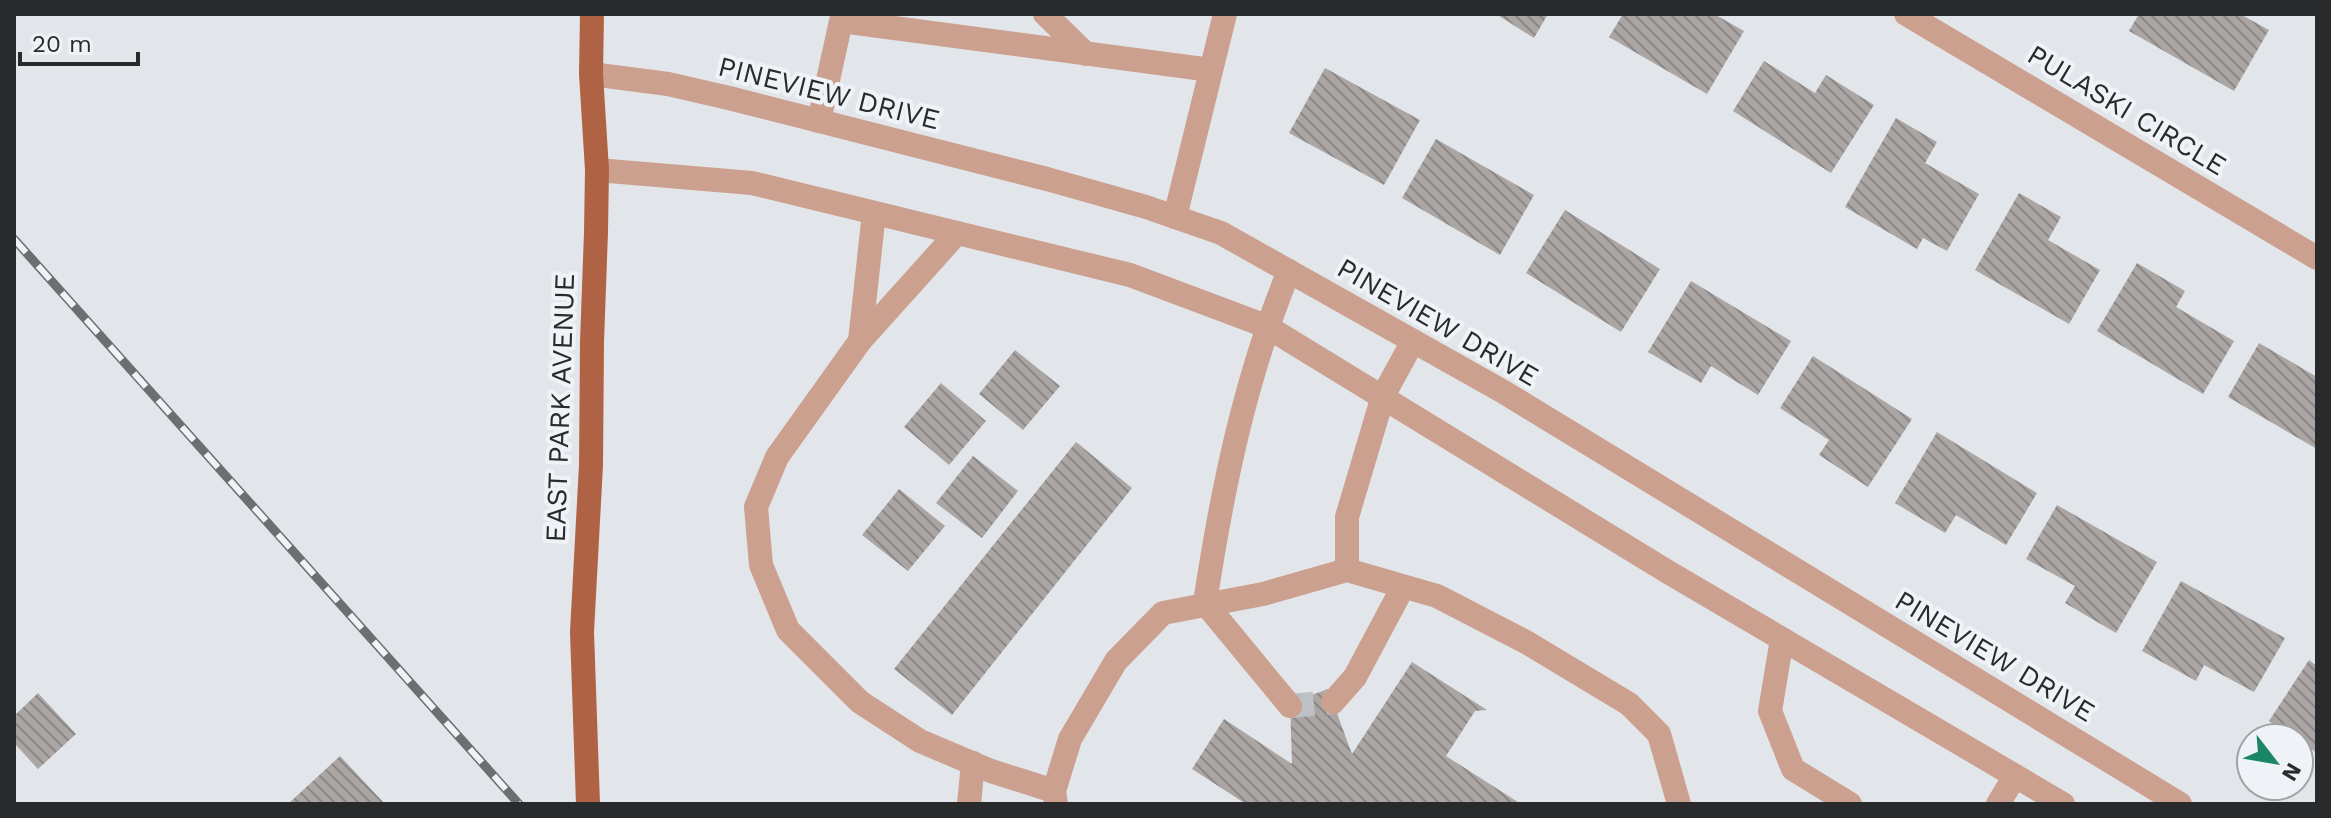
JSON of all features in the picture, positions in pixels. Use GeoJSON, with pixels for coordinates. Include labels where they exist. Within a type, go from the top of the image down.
{"type":"FeatureCollection","features":[{"type":"Feature","properties":{"kind":"main road","name":"EAST PARK AVENUE"},"geometry":{"type":"LineString","coordinates":[[588,804],[582,632],[591,465],[597,170],[591,74],[592,14]]}},
{"type":"Feature","properties":{"kind":"street"},"geometry":{"type":"LineString","coordinates":[[1045,14],[1086,54]]}},
{"type":"Feature","properties":{"kind":"street"},"geometry":{"type":"LineString","coordinates":[[1175,217],[1225,14]]}},
{"type":"Feature","properties":{"kind":"street","name":"PULASKI CIRCLE"},"geometry":{"type":"LineString","coordinates":[[1906,14],[2317,258]]}},
{"type":"Feature","properties":{"kind":"street"},"geometry":{"type":"LineString","coordinates":[[819,121],[831,18],[898,21],[1086,54],[1211,70]]}},
{"type":"Feature","properties":{"kind":"street","name":"PINEVIEW DRIVE"},"geometry":{"type":"LineString","coordinates":[[591,74],[668,84],[819,121],[1047,179],[1221,233],[1529,407],[2180,804]]}},
{"type":"Feature","properties":{"kind":"street"},"geometry":{"type":"LineString","coordinates":[[597,170],[752,183],[1130,275],[1266,326],[1782,639],[2063,804]]}},
{"type":"Feature","properties":{"kind":"street"},"geometry":{"type":"LineString","coordinates":[[860,341],[874,213]]}},
{"type":"Feature","properties":{"kind":"street"},"geometry":{"type":"LineString","coordinates":[[957,233],[860,341],[777,457],[756,507],[761,565],[788,630],[860,702],[920,741],[1055,797],[1070,739],[1116,661],[1163,613],[1263,594],[1347,570],[1437,596],[1526,642],[1629,704],[1659,734],[1679,804]]}},
{"type":"Feature","properties":{"kind":"street"},"geometry":{"type":"LineString","coordinates":[[1289,271],[1266,326],[1247,391],[1218,517],[1205,603],[1290,706]]}},
{"type":"Feature","properties":{"kind":"street"},"geometry":{"type":"LineString","coordinates":[[1347,570],[1347,517],[1383,396],[1413,341]]}},
{"type":"Feature","properties":{"kind":"street"},"geometry":{"type":"LineString","coordinates":[[1333,702],[1355,677],[1403,587]]}},
{"type":"Feature","properties":{"kind":"street"},"geometry":{"type":"LineString","coordinates":[[1782,639],[1770,711],[1793,769],[1850,804]]}},
{"type":"Feature","properties":{"kind":"street"},"geometry":{"type":"LineString","coordinates":[[969,804],[973,763]]}},
{"type":"Feature","properties":{"kind":"street"},"geometry":{"type":"LineString","coordinates":[[1998,804],[2015,776]]}},
{"type":"Feature","properties":{"kind":"building"},"geometry":{"type":"Polygon","coordinates":[[[1496,14],[1548,14],[1534,38],[1496,14]]]}},
{"type":"Feature","properties":{"kind":"building"},"geometry":{"type":"Polygon","coordinates":[[[1623,14],[1714,14],[1744,31],[1707,94],[1609,37],[1623,14]]]}},
{"type":"Feature","properties":{"kind":"building"},"geometry":{"type":"Polygon","coordinates":[[[2139,14],[2240,14],[2269,30],[2234,91],[2129,31],[2139,14]]]}},
{"type":"Feature","properties":{"kind":"building"},"geometry":{"type":"Polygon","coordinates":[[[1764,61],[1815,93],[1826,75],[1874,105],[1831,173],[1733,111],[1764,61]]]}},
{"type":"Feature","properties":{"kind":"building"},"geometry":{"type":"Polygon","coordinates":[[[1325,68],[1420,120],[1384,185],[1289,133],[1325,68]]]}},
{"type":"Feature","properties":{"kind":"building"},"geometry":{"type":"Polygon","coordinates":[[[1896,118],[1937,142],[1925,163],[1979,194],[1947,251],[1923,238],[1917,249],[1845,207],[1896,118]]]}},
{"type":"Feature","properties":{"kind":"building"},"geometry":{"type":"Polygon","coordinates":[[[1436,139],[1534,195],[1500,255],[1402,198],[1436,139]]]}},
{"type":"Feature","properties":{"kind":"building"},"geometry":{"type":"Polygon","coordinates":[[[2019,193],[2061,217],[2048,240],[2100,270],[2069,324],[1975,270],[2019,193]]]}},
{"type":"Feature","properties":{"kind":"building"},"geometry":{"type":"Polygon","coordinates":[[[1565,210],[1660,269],[1621,332],[1526,273],[1565,210]]]}},
{"type":"Feature","properties":{"kind":"building"},"geometry":{"type":"Polygon","coordinates":[[[2137,263],[2185,291],[2176,307],[2234,341],[2203,394],[2097,331],[2137,263]]]}},
{"type":"Feature","properties":{"kind":"building"},"geometry":{"type":"Polygon","coordinates":[[[1691,281],[1791,341],[1758,395],[1711,366],[1701,383],[1648,352],[1691,281]]]}},
{"type":"Feature","properties":{"kind":"building"},"geometry":{"type":"Polygon","coordinates":[[[2259,343],[2317,377],[2317,449],[2228,397],[2259,343]]]}},
{"type":"Feature","properties":{"kind":"building"},"geometry":{"type":"Polygon","coordinates":[[[1015,350],[1060,386],[1023,430],[979,394],[1015,350]]]}},
{"type":"Feature","properties":{"kind":"building"},"geometry":{"type":"Polygon","coordinates":[[[1813,356],[1912,419],[1868,487],[1819,455],[1829,440],[1780,408],[1813,356]]]}},
{"type":"Feature","properties":{"kind":"building"},"geometry":{"type":"Polygon","coordinates":[[[941,383],[986,421],[949,465],[904,427],[941,383]]]}},
{"type":"Feature","properties":{"kind":"building"},"geometry":{"type":"Polygon","coordinates":[[[1937,432],[2037,493],[2006,545],[1956,515],[1945,533],[1895,503],[1937,432]]]}},
{"type":"Feature","properties":{"kind":"building"},"geometry":{"type":"Polygon","coordinates":[[[1076,442],[1132,488],[952,715],[894,669],[1076,442]]]}},
{"type":"Feature","properties":{"kind":"building"},"geometry":{"type":"Polygon","coordinates":[[[973,456],[1018,491],[982,538],[936,503],[973,456]]]}},
{"type":"Feature","properties":{"kind":"building"},"geometry":{"type":"Polygon","coordinates":[[[899,489],[945,526],[908,571],[862,535],[899,489]]]}},
{"type":"Feature","properties":{"kind":"building"},"geometry":{"type":"Polygon","coordinates":[[[2057,505],[2157,562],[2116,633],[2065,603],[2075,586],[2026,559],[2057,505]]]}},
{"type":"Feature","properties":{"kind":"building"},"geometry":{"type":"Polygon","coordinates":[[[2181,581],[2285,638],[2254,692],[2204,665],[2196,681],[2142,651],[2181,581]]]}},
{"type":"Feature","properties":{"kind":"building"},"geometry":{"type":"Polygon","coordinates":[[[2309,660],[2317,666],[2317,753],[2315,722],[2269,721],[2309,660]]]}},
{"type":"Feature","properties":{"kind":"building"},"geometry":{"type":"Polygon","coordinates":[[[1412,662],[1487,710],[1475,711],[1446,756],[1521,804],[1246,804],[1192,769],[1224,719],[1292,764],[1290,703],[1328,689],[1352,754],[1412,662]]]}},
{"type":"Feature","properties":{"kind":"building"},"geometry":{"type":"Polygon","coordinates":[[[38,693],[76,734],[38,769],[14,743],[14,716],[38,693]]]}},
{"type":"Feature","properties":{"kind":"building"},"geometry":{"type":"Polygon","coordinates":[[[340,756],[385,804],[288,804],[340,756]]]}},
{"type":"Feature","properties":{"kind":"tunnel"},"geometry":{"type":"LineString","coordinates":[[1290,706],[1333,702]]}},
{"type":"Feature","properties":{"kind":"railway"},"geometry":{"type":"LineString","coordinates":[[14,239],[519,804]]}}]}
